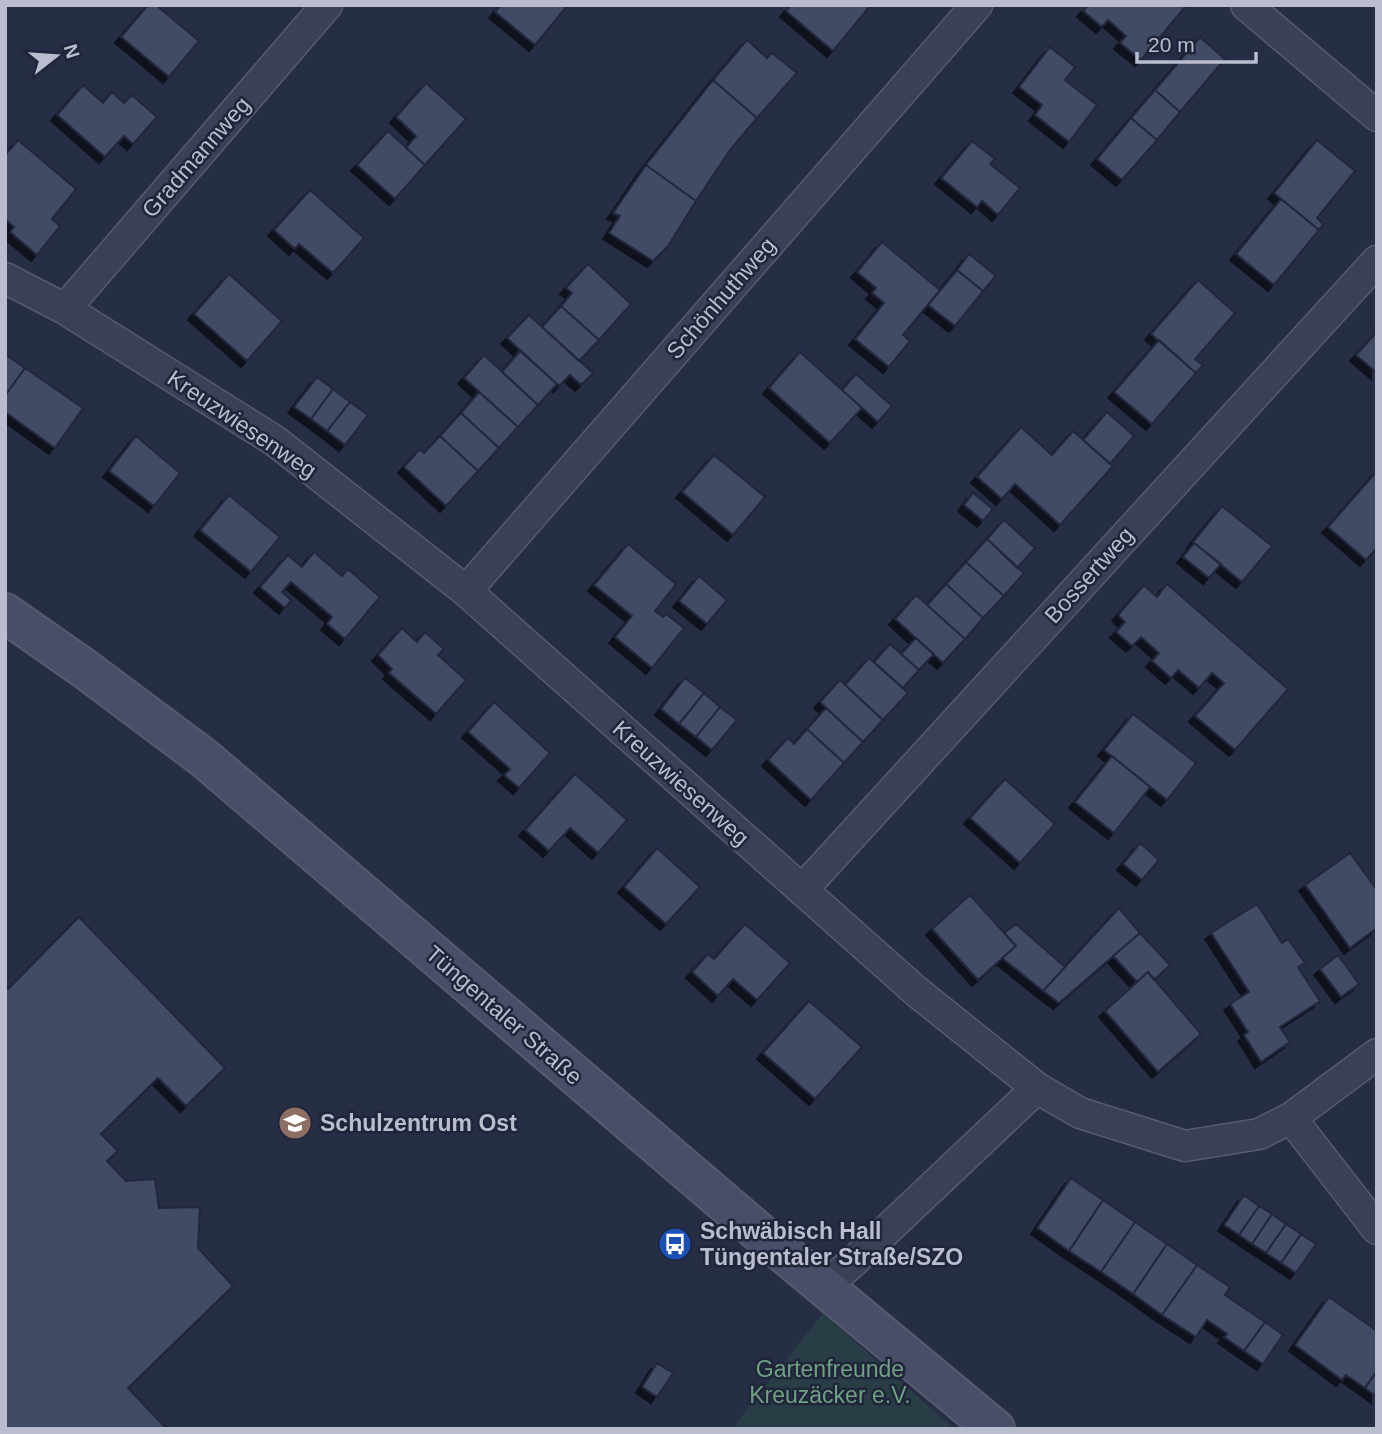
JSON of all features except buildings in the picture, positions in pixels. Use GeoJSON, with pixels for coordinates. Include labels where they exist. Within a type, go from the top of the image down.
{"type":"FeatureCollection","features":[{"type":"Feature","properties":{"kind":"street","name":"Gradmannweg"},"geometry":{"type":"LineString","coordinates":[[65,309],[327,5]]}},
{"type":"Feature","properties":{"kind":"street","name":"Schönhuthweg"},"geometry":{"type":"LineString","coordinates":[[466,591],[977,5]]}},
{"type":"Feature","properties":{"kind":"street"},"geometry":{"type":"LineString","coordinates":[[1246,5],[1377,116]]}},
{"type":"Feature","properties":{"kind":"street","name":"Bossertweg"},"geometry":{"type":"LineString","coordinates":[[802,890],[1377,261]]}},
{"type":"Feature","properties":{"kind":"street","name":"Kreuzwiesenweg"},"geometry":{"type":"LineString","coordinates":[[5,278],[65,309],[275,441],[466,591],[917,992],[1037,1087],[1080,1113],[1185,1146],[1259,1134],[1291,1118],[1377,1054]]}},
{"type":"Feature","properties":{"kind":"street","name":"Tüngentaler Straße"},"geometry":{"type":"LineString","coordinates":[[5,613],[204,758],[824,1287],[995,1429]]}},
{"type":"Feature","properties":{"kind":"street"},"geometry":{"type":"LineString","coordinates":[[824,1287],[1037,1087]]}},
{"type":"Feature","properties":{"kind":"street"},"geometry":{"type":"LineString","coordinates":[[1291,1118],[1377,1228]]}},
{"type":"Feature","properties":{"kind":"green space","name":"Gartenfreunde Kreuzäcker e.V."},"geometry":{"type":"Polygon","coordinates":[[[823,1313],[954,1429],[732,1429],[823,1313]]]}},
{"type":"Feature","properties":{"kind":"place","name":"Schulzentrum Ost"},"geometry":{"type":"Point","coordinates":[295,1123]}},
{"type":"Feature","properties":{"kind":"place","name":"Schwäbisch Hall Tüngentaler Straße/SZO"},"geometry":{"type":"Point","coordinates":[675,1244]}}]}
